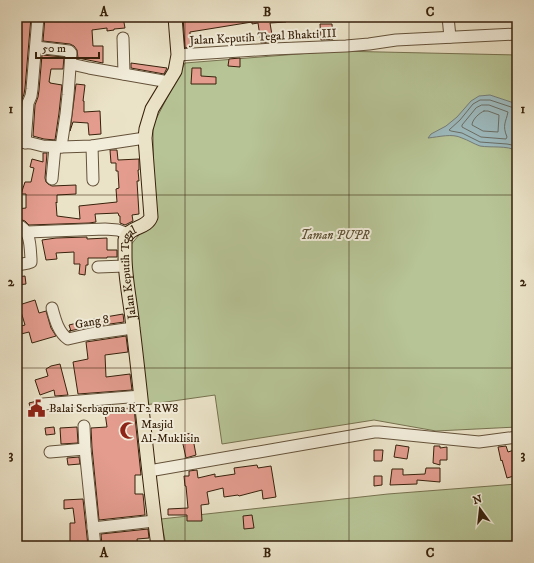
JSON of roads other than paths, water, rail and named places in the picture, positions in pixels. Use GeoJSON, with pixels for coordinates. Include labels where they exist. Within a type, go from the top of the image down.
{"type":"FeatureCollection","features":[{"type":"Feature","properties":{"kind":"main road","name":"Jalan Keputih Tegal"},"geometry":{"type":"LineString","coordinates":[[158,546],[125,266],[126,239],[128,234],[149,222],[151,217],[145,138],[146,128],[152,110],[175,71],[178,55],[175,17]]}},
{"type":"Feature","properties":{"kind":"street"},"geometry":{"type":"LineString","coordinates":[[38,17],[31,96],[28,103],[21,142],[62,147],[92,146],[145,138]]}},
{"type":"Feature","properties":{"kind":"street"},"geometry":{"type":"LineString","coordinates":[[448,17],[450,37]]}},
{"type":"Feature","properties":{"kind":"street","name":"Jalan Keputih Tegal Bhakti III"},"geometry":{"type":"LineString","coordinates":[[178,55],[346,46],[396,40],[517,34]]}},
{"type":"Feature","properties":{"kind":"street"},"geometry":{"type":"LineString","coordinates":[[123,38],[124,74]]}},
{"type":"Feature","properties":{"kind":"street"},"geometry":{"type":"LineString","coordinates":[[36,47],[70,51],[71,53],[62,147],[52,178]]}},
{"type":"Feature","properties":{"kind":"street"},"geometry":{"type":"LineString","coordinates":[[71,64],[168,82]]}},
{"type":"Feature","properties":{"kind":"street"},"geometry":{"type":"LineString","coordinates":[[92,146],[93,180]]}},
{"type":"Feature","properties":{"kind":"street"},"geometry":{"type":"LineString","coordinates":[[17,225],[22,227],[27,232],[31,262],[17,265]]}},
{"type":"Feature","properties":{"kind":"street"},"geometry":{"type":"LineString","coordinates":[[27,232],[105,229],[118,230],[128,234]]}},
{"type":"Feature","properties":{"kind":"street"},"geometry":{"type":"LineString","coordinates":[[98,267],[125,266]]}},
{"type":"Feature","properties":{"kind":"street","name":"Gang 8"},"geometry":{"type":"LineString","coordinates":[[52,308],[58,327],[68,339],[90,334],[133,328]]}},
{"type":"Feature","properties":{"kind":"street"},"geometry":{"type":"LineString","coordinates":[[43,404],[141,396]]}},
{"type":"Feature","properties":{"kind":"street"},"geometry":{"type":"LineString","coordinates":[[84,426],[95,546]]}},
{"type":"Feature","properties":{"kind":"street"},"geometry":{"type":"LineString","coordinates":[[148,471],[374,432],[472,442],[517,438]]}},
{"type":"Feature","properties":{"kind":"street"},"geometry":{"type":"LineString","coordinates":[[50,452],[85,449]]}},
{"type":"Feature","properties":{"kind":"street"},"geometry":{"type":"LineString","coordinates":[[93,528],[154,521]]}},
{"type":"Feature","properties":{"kind":"water"},"geometry":{"type":"Polygon","coordinates":[[[490,95],[517,104],[517,116],[514,121],[514,129],[517,136],[517,151],[504,147],[484,147],[454,136],[428,138],[431,134],[446,126],[457,117],[471,101],[479,96],[490,95]]]}},
{"type":"Feature","properties":{"kind":"place","name":"Balai Serbaguna RT2 RW8"},"geometry":{"type":"Point","coordinates":[36,408]}},
{"type":"Feature","properties":{"kind":"place","name":"Masjid Al-Muklisin"},"geometry":{"type":"Point","coordinates":[128,431]}},
{"type":"Feature","properties":{"kind":"park label","name":"Taman PUPR"},"geometry":{"type":"Point","coordinates":[335,235]}}]}
